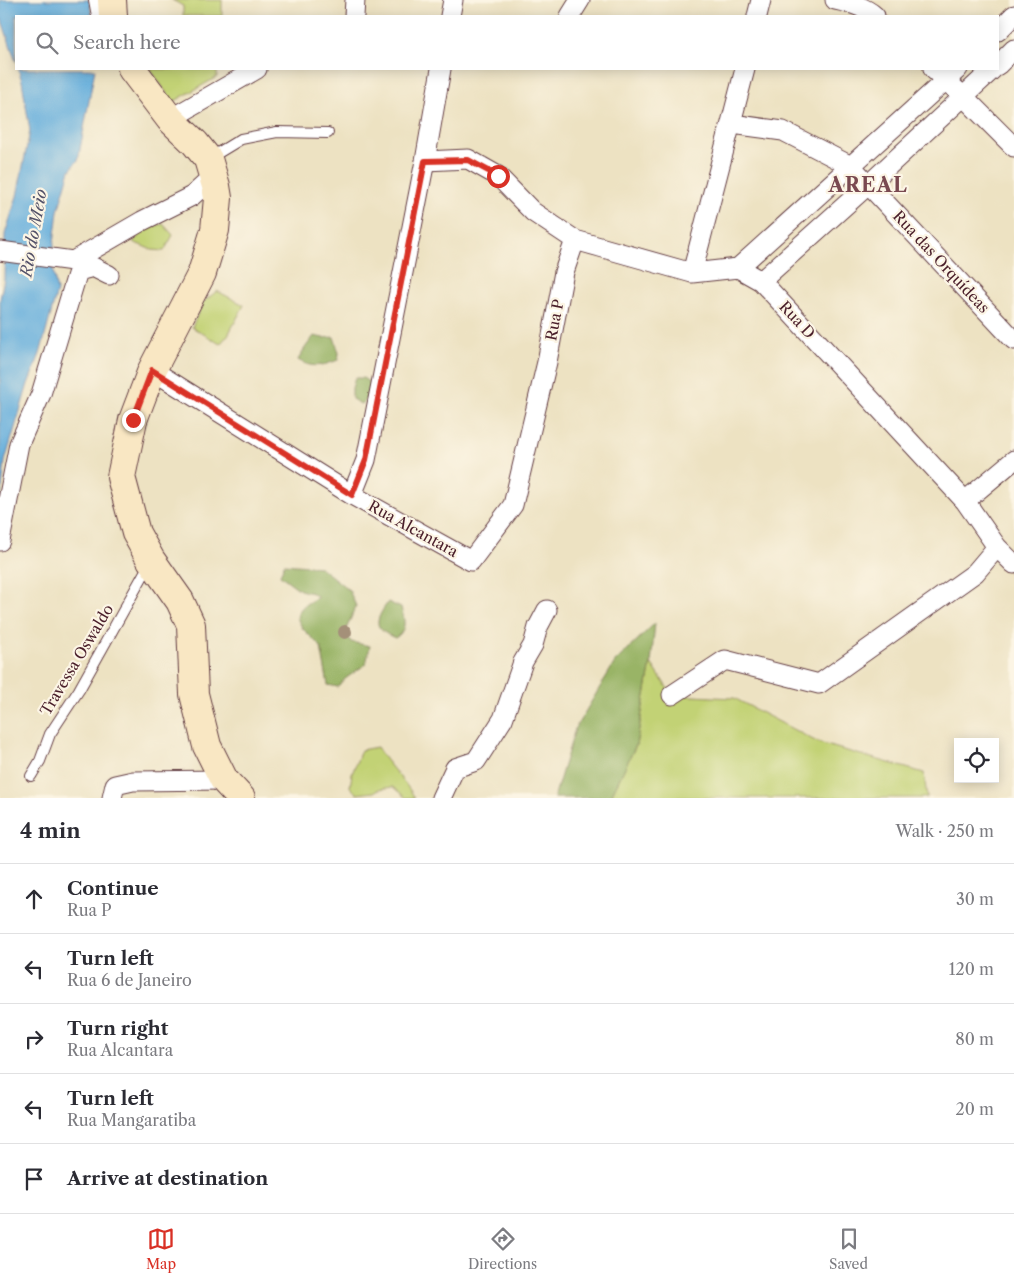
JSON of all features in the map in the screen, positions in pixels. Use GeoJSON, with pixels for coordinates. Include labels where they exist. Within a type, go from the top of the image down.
{"type":"FeatureCollection","features":[{"type":"Feature","properties":{"kind":"main road"},"geometry":{"type":"LineString","coordinates":[[112,0],[113,15]]}},
{"type":"Feature","properties":{"kind":"main road"},"geometry":{"type":"LineString","coordinates":[[133,70],[170,119],[195,143],[211,167],[218,198],[215,230],[202,273],[152,370],[133,420],[122,477],[136,533],[151,560],[180,601],[191,626],[194,694],[207,746],[232,789]]}},
{"type":"Feature","properties":{"kind":"street"},"geometry":{"type":"LineString","coordinates":[[354,15],[355,0]]}},
{"type":"Feature","properties":{"kind":"street"},"geometry":{"type":"LineString","coordinates":[[450,15],[453,0]]}},
{"type":"Feature","properties":{"kind":"street"},"geometry":{"type":"LineString","coordinates":[[571,15],[580,0]]}},
{"type":"Feature","properties":{"kind":"street"},"geometry":{"type":"LineString","coordinates":[[757,15],[761,0]]}},
{"type":"Feature","properties":{"kind":"street"},"geometry":{"type":"LineString","coordinates":[[835,0],[854,4],[874,15]]}},
{"type":"Feature","properties":{"kind":"street"},"geometry":{"type":"LineString","coordinates":[[999,29],[1014,15]]}},
{"type":"Feature","properties":{"kind":"street"},"geometry":{"type":"LineString","coordinates":[[999,64],[1014,49]]}},
{"type":"Feature","properties":{"kind":"street"},"geometry":{"type":"LineString","coordinates":[[170,119],[255,70]]}},
{"type":"Feature","properties":{"kind":"street"},"geometry":{"type":"LineString","coordinates":[[352,495],[366,460],[425,161],[441,70]]}},
{"type":"Feature","properties":{"kind":"street"},"geometry":{"type":"LineString","coordinates":[[692,273],[745,70]]}},
{"type":"Feature","properties":{"kind":"street"},"geometry":{"type":"LineString","coordinates":[[761,281],[993,70]]}},
{"type":"Feature","properties":{"kind":"street"},"geometry":{"type":"LineString","coordinates":[[425,161],[468,160],[498,176],[533,212],[575,240],[692,273],[738,268],[851,166],[946,72],[964,96],[1014,147]]}},
{"type":"Feature","properties":{"kind":"street"},"geometry":{"type":"LineString","coordinates":[[732,124],[783,132],[851,166]]}},
{"type":"Feature","properties":{"kind":"street","name":"Rua das Orquídeas"},"geometry":{"type":"LineString","coordinates":[[851,166],[1014,340]]}},
{"type":"Feature","properties":{"kind":"street"},"geometry":{"type":"LineString","coordinates":[[0,251],[73,261],[142,220],[192,196],[211,167]]}},
{"type":"Feature","properties":{"kind":"street","name":"Rua P"},"geometry":{"type":"LineString","coordinates":[[471,561],[513,505],[547,362],[564,272],[575,240]]}},
{"type":"Feature","properties":{"kind":"street"},"geometry":{"type":"LineString","coordinates":[[0,541],[19,444],[41,394],[78,271],[93,267],[109,275]]}},
{"type":"Feature","properties":{"kind":"street","name":"Rua D"},"geometry":{"type":"LineString","coordinates":[[738,268],[761,281],[965,501],[997,547],[1014,564]]}},
{"type":"Feature","properties":{"kind":"street","name":"Rua Alcantara"},"geometry":{"type":"LineString","coordinates":[[152,370],[352,495],[471,561]]}},
{"type":"Feature","properties":{"kind":"street"},"geometry":{"type":"LineString","coordinates":[[965,501],[1014,460]]}},
{"type":"Feature","properties":{"kind":"street"},"geometry":{"type":"LineString","coordinates":[[672,696],[725,660],[819,684],[975,573],[997,547]]}},
{"type":"Feature","properties":{"kind":"street"},"geometry":{"type":"LineString","coordinates":[[441,798],[455,768],[476,761],[503,719],[523,662],[533,645],[538,627],[548,610]]}},
{"type":"Feature","properties":{"kind":"street"},"geometry":{"type":"LineString","coordinates":[[112,798],[114,785],[133,781],[232,789]]}},
{"type":"Feature","properties":{"kind":"lane"},"geometry":{"type":"LineString","coordinates":[[94,0],[96,15]]}},
{"type":"Feature","properties":{"kind":"lane"},"geometry":{"type":"LineString","coordinates":[[211,167],[241,139],[277,132],[328,133]]}},
{"type":"Feature","properties":{"kind":"lane","name":"Travessa Oswaldo"},"geometry":{"type":"LineString","coordinates":[[31,776],[40,761],[50,734],[79,690],[151,560]]}},
{"type":"Feature","properties":{"kind":"green space"},"geometry":{"type":"Polygon","coordinates":[[[172,0],[222,0],[222,15],[183,15],[183,6],[172,0]]]}},
{"type":"Feature","properties":{"kind":"green space"},"geometry":{"type":"Polygon","coordinates":[[[151,70],[217,70],[217,77],[173,102],[151,70]]]}},
{"type":"Feature","properties":{"kind":"green space"},"geometry":{"type":"Polygon","coordinates":[[[163,224],[173,235],[164,251],[152,250],[133,242],[143,228],[163,224]]]}},
{"type":"Feature","properties":{"kind":"green space"},"geometry":{"type":"Polygon","coordinates":[[[217,291],[244,305],[228,335],[220,344],[192,327],[203,302],[217,291]]]}},
{"type":"Feature","properties":{"kind":"green space"},"geometry":{"type":"Polygon","coordinates":[[[314,336],[323,338],[334,337],[339,353],[338,360],[313,366],[298,360],[314,336]]]}},
{"type":"Feature","properties":{"kind":"green space"},"geometry":{"type":"Polygon","coordinates":[[[355,378],[363,378],[372,384],[369,397],[361,404],[352,399],[352,388],[355,378]]]}},
{"type":"Feature","properties":{"kind":"green space"},"geometry":{"type":"Polygon","coordinates":[[[284,564],[320,567],[349,590],[356,606],[345,632],[351,642],[370,646],[366,664],[345,679],[338,687],[328,685],[321,647],[303,629],[297,618],[307,603],[318,597],[312,593],[300,590],[280,575],[284,564]]]}},
{"type":"Feature","properties":{"kind":"green space"},"geometry":{"type":"Polygon","coordinates":[[[388,602],[401,608],[403,617],[404,625],[402,632],[395,638],[382,631],[378,623],[380,614],[388,602]]]}},
{"type":"Feature","properties":{"kind":"green space"},"geometry":{"type":"Polygon","coordinates":[[[655,623],[651,663],[636,745],[610,798],[554,798],[575,729],[615,662],[655,623]]]}},
{"type":"Feature","properties":{"kind":"green space"},"geometry":{"type":"Polygon","coordinates":[[[651,663],[672,695],[734,698],[819,743],[924,773],[927,798],[610,798],[636,745],[651,663]]]}},
{"type":"Feature","properties":{"kind":"green space"},"geometry":{"type":"Polygon","coordinates":[[[377,747],[415,798],[406,798],[393,787],[357,794],[350,787],[352,774],[361,750],[377,747]]]}},
{"type":"Feature","properties":{"kind":"water"},"geometry":{"type":"Polygon","coordinates":[[[0,0],[89,0],[92,15],[15,15],[15,59],[0,15],[0,0]]]}},
{"type":"Feature","properties":{"kind":"water","name":"Rio do Meio"},"geometry":{"type":"Polygon","coordinates":[[[18,70],[95,70],[78,160],[70,170],[58,211],[53,271],[57,291],[40,354],[28,384],[5,461],[0,507],[0,300],[4,278],[5,234],[17,196],[30,131],[22,81],[18,70]]]}},
{"type":"Feature","properties":{"kind":"district","name":"AREAL"},"geometry":{"type":"Point","coordinates":[868,185]}},
{"type":"Feature","properties":{"kind":"route"},"geometry":{"type":"LineString","coordinates":[[133,420],[152,370],[352,495],[366,460],[425,161],[468,160],[498,176]]}}]}
